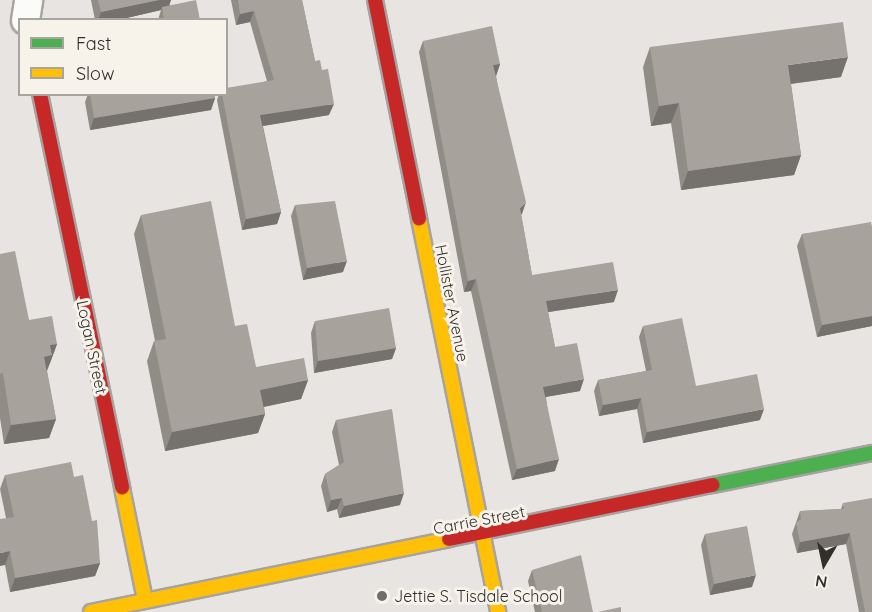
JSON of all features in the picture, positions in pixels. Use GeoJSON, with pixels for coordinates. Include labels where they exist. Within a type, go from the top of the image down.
{"type":"FeatureCollection","features":[{"type":"Feature","properties":{"kind":"street"},"geometry":{"type":"LineString","coordinates":[[25,18],[28,0]]}},
{"type":"Feature","properties":{"kind":"street","name":"Hollister Avenue"},"geometry":{"type":"LineString","coordinates":[[375,0],[498,612]]}},
{"type":"Feature","properties":{"kind":"street","name":"Logan Street"},"geometry":{"type":"LineString","coordinates":[[40,96],[145,600]]}},
{"type":"Feature","properties":{"kind":"street","name":"Carrie Street"},"geometry":{"type":"LineString","coordinates":[[91,612],[483,536],[872,453]]}},
{"type":"Feature","properties":{"kind":"building"},"geometry":{"type":"Polygon","coordinates":[[[98,0],[159,0],[101,12],[98,0]]]}},
{"type":"Feature","properties":{"kind":"building"},"geometry":{"type":"Polygon","coordinates":[[[196,0],[200,18],[164,18],[162,7],[196,0]]]}},
{"type":"Feature","properties":{"kind":"building"},"geometry":{"type":"Polygon","coordinates":[[[238,0],[302,0],[315,61],[320,60],[322,70],[328,69],[334,104],[260,115],[281,212],[246,219],[222,96],[228,96],[228,88],[274,80],[254,11],[240,14],[238,0]]]}},
{"type":"Feature","properties":{"kind":"building"},"geometry":{"type":"Polygon","coordinates":[[[843,22],[848,57],[788,65],[801,155],[688,171],[679,103],[659,106],[650,47],[843,22]]]}},
{"type":"Feature","properties":{"kind":"building"},"geometry":{"type":"Polygon","coordinates":[[[492,26],[500,64],[493,65],[526,202],[520,208],[532,275],[613,262],[618,290],[546,301],[555,347],[577,343],[584,379],[543,387],[559,459],[517,469],[476,279],[468,281],[423,41],[492,26]]]}},
{"type":"Feature","properties":{"kind":"building"},"geometry":{"type":"Polygon","coordinates":[[[90,96],[215,96],[215,98],[94,118],[90,96]]]}},
{"type":"Feature","properties":{"kind":"building"},"geometry":{"type":"Polygon","coordinates":[[[211,201],[235,326],[247,324],[256,367],[304,358],[308,380],[260,390],[265,414],[172,432],[154,341],[166,339],[141,215],[211,201]]]}},
{"type":"Feature","properties":{"kind":"building"},"geometry":{"type":"Polygon","coordinates":[[[335,201],[347,261],[307,268],[295,205],[335,201]]]}},
{"type":"Feature","properties":{"kind":"building"},"geometry":{"type":"Polygon","coordinates":[[[871,222],[872,316],[822,325],[802,234],[871,222]]]}},
{"type":"Feature","properties":{"kind":"building"},"geometry":{"type":"Polygon","coordinates":[[[15,251],[29,320],[52,316],[57,344],[50,345],[52,355],[44,357],[56,419],[11,425],[3,373],[0,374],[0,254],[15,251]]]}},
{"type":"Feature","properties":{"kind":"building"},"geometry":{"type":"Polygon","coordinates":[[[389,308],[396,348],[318,361],[315,321],[389,308]]]}},
{"type":"Feature","properties":{"kind":"building"},"geometry":{"type":"Polygon","coordinates":[[[682,318],[696,386],[757,374],[764,409],[647,432],[641,398],[603,405],[598,380],[652,370],[643,326],[682,318]]]}},
{"type":"Feature","properties":{"kind":"building"},"geometry":{"type":"Polygon","coordinates":[[[392,409],[404,493],[344,506],[342,498],[331,500],[325,474],[344,462],[336,420],[392,409]]]}},
{"type":"Feature","properties":{"kind":"building"},"geometry":{"type":"Polygon","coordinates":[[[71,462],[74,477],[83,475],[92,521],[97,520],[100,563],[15,578],[10,551],[0,553],[0,519],[14,517],[5,475],[71,462]]]}},
{"type":"Feature","properties":{"kind":"building"},"geometry":{"type":"Polygon","coordinates":[[[872,498],[872,612],[865,612],[850,533],[800,542],[796,523],[801,519],[800,511],[844,509],[843,503],[872,498]]]}},
{"type":"Feature","properties":{"kind":"building"},"geometry":{"type":"Polygon","coordinates":[[[747,526],[756,575],[714,584],[705,534],[747,526]]]}},
{"type":"Feature","properties":{"kind":"building"},"geometry":{"type":"Polygon","coordinates":[[[581,555],[593,612],[542,612],[532,570],[581,555]]]}},
{"type":"Feature","properties":{"kind":"building"},"geometry":{"type":"Polygon","coordinates":[[[621,607],[621,612],[598,612],[621,607]]]}},
{"type":"Feature","properties":{"kind":"traffic: fast"},"geometry":{"type":"LineString","coordinates":[[713,485],[872,453]]}},
{"type":"Feature","properties":{"kind":"traffic: slow"},"geometry":{"type":"LineString","coordinates":[[419,219],[498,612]]}},
{"type":"Feature","properties":{"kind":"traffic: slow"},"geometry":{"type":"LineString","coordinates":[[122,488],[145,600]]}},
{"type":"Feature","properties":{"kind":"traffic: slow"},"geometry":{"type":"LineString","coordinates":[[91,612],[449,539]]}},
{"type":"Feature","properties":{"kind":"traffic: jam"},"geometry":{"type":"LineString","coordinates":[[375,0],[419,219]]}},
{"type":"Feature","properties":{"kind":"traffic: jam"},"geometry":{"type":"LineString","coordinates":[[40,96],[122,488]]}},
{"type":"Feature","properties":{"kind":"traffic: jam"},"geometry":{"type":"LineString","coordinates":[[449,539],[713,485]]}},
{"type":"Feature","properties":{"kind":"place","name":"Jettie S. Tisdale School"},"geometry":{"type":"Point","coordinates":[382,596]}}]}
